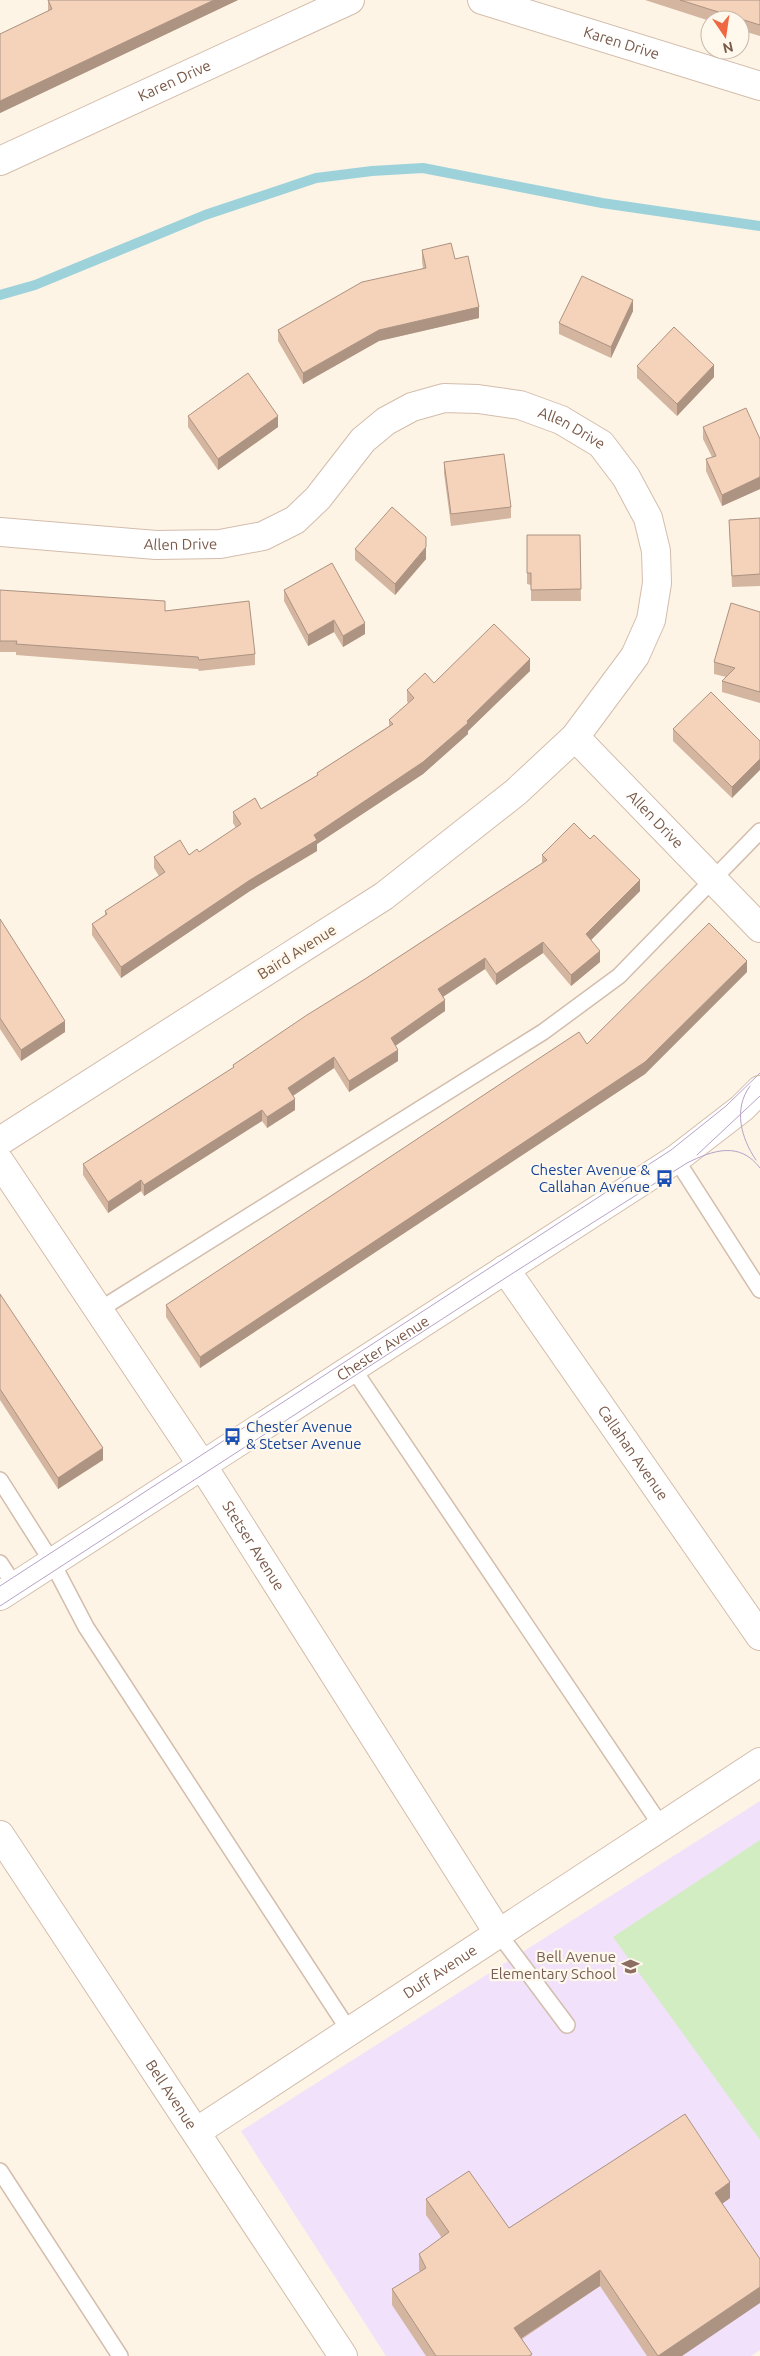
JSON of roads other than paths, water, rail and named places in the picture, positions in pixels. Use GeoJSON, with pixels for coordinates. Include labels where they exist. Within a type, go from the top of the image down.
{"type":"FeatureCollection","features":[{"type":"Feature","properties":{"kind":"street","name":"Karen Drive"},"geometry":{"type":"LineString","coordinates":[[0,162],[350,0]]}},
{"type":"Feature","properties":{"kind":"street","name":"Karen Drive"},"geometry":{"type":"LineString","coordinates":[[482,0],[760,86]]}},
{"type":"Feature","properties":{"kind":"street","name":"Allen Drive"},"geometry":{"type":"LineString","coordinates":[[0,532],[156,545],[220,544],[263,536],[295,520],[318,498],[363,440],[386,421],[412,407],[444,398],[478,399],[520,405],[561,420],[601,444],[626,478],[648,518],[656,551],[657,583],[651,620],[635,656],[575,737],[760,928]]}},
{"type":"Feature","properties":{"kind":"street","name":"Baird Avenue"},"geometry":{"type":"LineString","coordinates":[[0,1141],[384,896],[516,792],[575,737]]}},
{"type":"Feature","properties":{"kind":"street","name":"Chester Avenue"},"geometry":{"type":"LineString","coordinates":[[8,1591],[352,1366],[676,1159],[742,1108],[760,1090]]}},
{"type":"Feature","properties":{"kind":"street","name":"Stetser Avenue"},"geometry":{"type":"LineString","coordinates":[[0,1162],[202,1464],[499,1934]]}},
{"type":"Feature","properties":{"kind":"street","name":"Callahan Avenue"},"geometry":{"type":"LineString","coordinates":[[505,1269],[760,1636]]}},
{"type":"Feature","properties":{"kind":"street","name":"Duff Avenue"},"geometry":{"type":"LineString","coordinates":[[196,2132],[760,1762]]}},
{"type":"Feature","properties":{"kind":"street","name":"Bell Avenue"},"geometry":{"type":"LineString","coordinates":[[0,1835],[343,2356]]}},
{"type":"Feature","properties":{"kind":"lane"},"geometry":{"type":"LineString","coordinates":[[99,1310],[543,1032],[619,976],[760,831]]}},
{"type":"Feature","properties":{"kind":"lane"},"geometry":{"type":"LineString","coordinates":[[676,1159],[760,1290]]}},
{"type":"Feature","properties":{"kind":"lane"},"geometry":{"type":"LineString","coordinates":[[352,1366],[662,1827]]}},
{"type":"Feature","properties":{"kind":"lane"},"geometry":{"type":"LineString","coordinates":[[0,1480],[52,1562],[86,1627],[350,2032]]}},
{"type":"Feature","properties":{"kind":"lane"},"geometry":{"type":"LineString","coordinates":[[0,1562],[8,1591]]}},
{"type":"Feature","properties":{"kind":"lane"},"geometry":{"type":"LineString","coordinates":[[499,1934],[567,2025]]}},
{"type":"Feature","properties":{"kind":"lane"},"geometry":{"type":"LineString","coordinates":[[0,2171],[120,2356]]}},
{"type":"Feature","properties":{"kind":"waterway"},"geometry":{"type":"LineString","coordinates":[[0,295],[35,285],[205,215],[316,178],[372,171],[423,168],[602,203],[760,226]]}},
{"type":"Feature","properties":{"kind":"tram line"},"geometry":{"type":"LineString","coordinates":[[0,1586],[671,1150],[726,1106],[760,1073]]}},
{"type":"Feature","properties":{"kind":"tram line"},"geometry":{"type":"LineString","coordinates":[[750,1086],[745,1095],[740,1114],[746,1142],[756,1160]]}},
{"type":"Feature","properties":{"kind":"tram line"},"geometry":{"type":"LineString","coordinates":[[697,1155],[760,1096]]}},
{"type":"Feature","properties":{"kind":"tram line"},"geometry":{"type":"LineString","coordinates":[[0,1606],[510,1275],[687,1163],[707,1154],[726,1150],[744,1154],[760,1168]]}},
{"type":"Feature","properties":{"kind":"place","name":"Chester Avenue & Callahan Avenue"},"geometry":{"type":"Point","coordinates":[664,1179]}},
{"type":"Feature","properties":{"kind":"place","name":"Chester Avenue & Stetser Avenue"},"geometry":{"type":"Point","coordinates":[232,1436]}},
{"type":"Feature","properties":{"kind":"place","name":"Bell Avenue Elementary School"},"geometry":{"type":"Point","coordinates":[630,1966]}}]}
